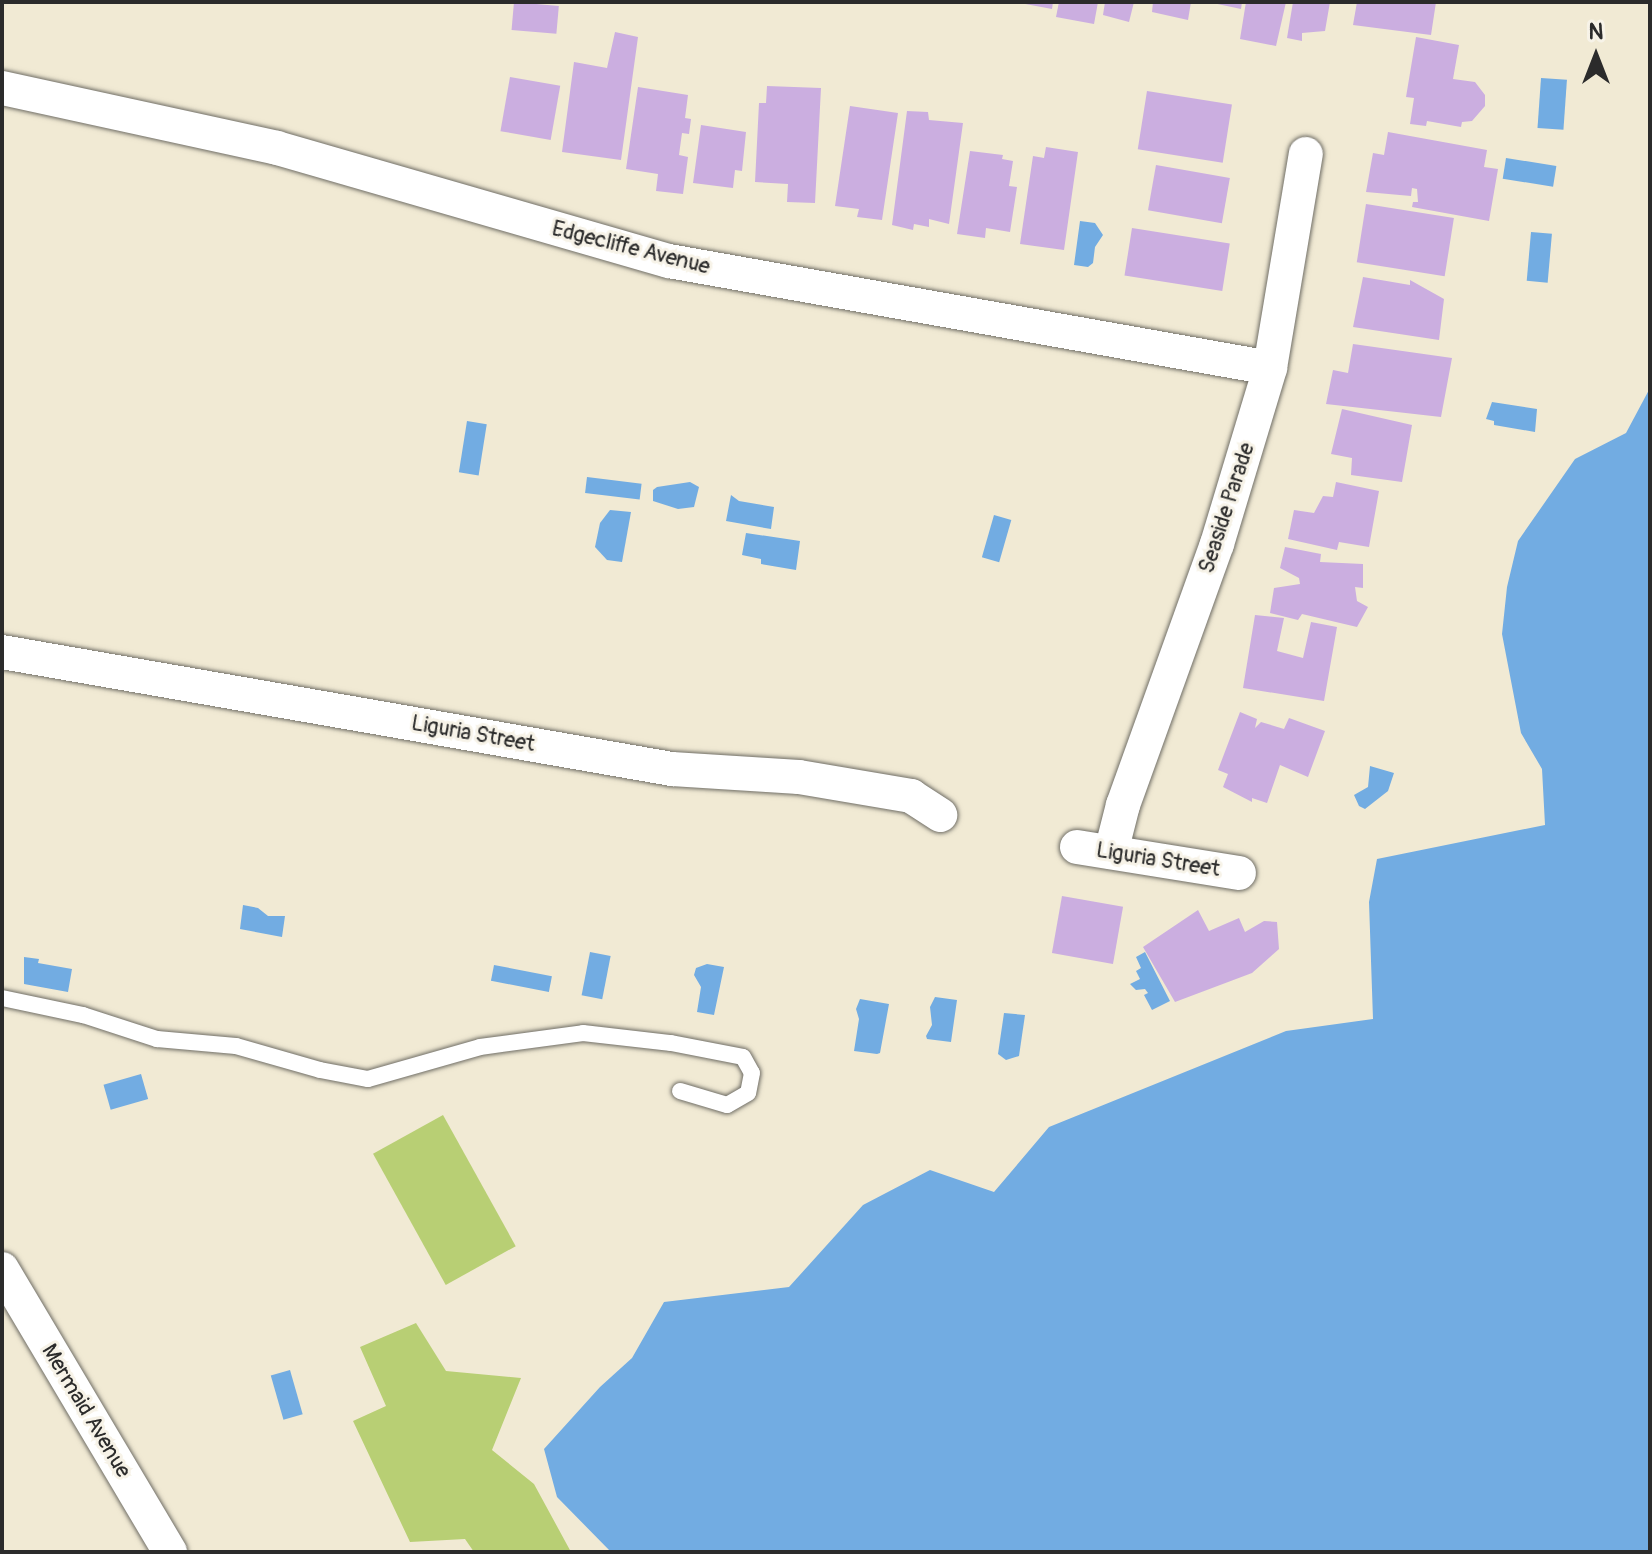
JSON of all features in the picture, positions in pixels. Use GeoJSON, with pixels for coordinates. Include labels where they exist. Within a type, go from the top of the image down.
{"type":"FeatureCollection","features":[{"type":"Feature","properties":{"kind":"street","name":"Edgecliffe Avenue"},"geometry":{"type":"LineString","coordinates":[[2,88],[277,148],[669,261],[1270,368]]}},
{"type":"Feature","properties":{"kind":"street","name":"Seaside Parade"},"geometry":{"type":"LineString","coordinates":[[1111,852],[1123,805],[1217,544],[1270,368],[1306,154]]}},
{"type":"Feature","properties":{"kind":"street","name":"Liguria Street"},"geometry":{"type":"LineString","coordinates":[[2,652],[672,769],[799,777],[883,791],[911,796],[940,815]]}},
{"type":"Feature","properties":{"kind":"street","name":"Liguria Street"},"geometry":{"type":"LineString","coordinates":[[1077,847],[1239,873]]}},
{"type":"Feature","properties":{"kind":"street","name":"Mermaid Avenue"},"geometry":{"type":"LineString","coordinates":[[2,1269],[170,1552]]}},
{"type":"Feature","properties":{"kind":"lane"},"geometry":{"type":"LineString","coordinates":[[2,998],[83,1015],[157,1039],[236,1046],[320,1070],[368,1079],[480,1047],[583,1033],[671,1043],[743,1057],[752,1073],[748,1093],[727,1105],[680,1091]]}},
{"type":"Feature","properties":{"kind":"green space"},"geometry":{"type":"Polygon","coordinates":[[[443,1115],[516,1246],[446,1285],[373,1154],[443,1115]]]}},
{"type":"Feature","properties":{"kind":"green space"},"geometry":{"type":"Polygon","coordinates":[[[416,1323],[446,1371],[521,1378],[492,1450],[534,1484],[571,1552],[474,1552],[465,1539],[410,1542],[353,1421],[386,1406],[360,1347],[416,1323]]]}},
{"type":"Feature","properties":{"kind":"water"},"geometry":{"type":"Polygon","coordinates":[[[1541,78],[1567,80],[1563,130],[1538,128],[1541,78]]]}},
{"type":"Feature","properties":{"kind":"water"},"geometry":{"type":"Polygon","coordinates":[[[1506,158],[1556,166],[1553,187],[1503,179],[1506,158]]]}},
{"type":"Feature","properties":{"kind":"water"},"geometry":{"type":"Polygon","coordinates":[[[1080,221],[1095,223],[1103,235],[1095,247],[1093,263],[1088,267],[1074,265],[1080,221]]]}},
{"type":"Feature","properties":{"kind":"water"},"geometry":{"type":"Polygon","coordinates":[[[1531,232],[1552,234],[1548,283],[1527,281],[1531,232]]]}},
{"type":"Feature","properties":{"kind":"water"},"geometry":{"type":"Polygon","coordinates":[[[1650,388],[1650,1552],[611,1552],[557,1497],[544,1449],[600,1387],[632,1358],[664,1302],[789,1287],[863,1205],[930,1170],[994,1192],[1049,1127],[1286,1031],[1373,1019],[1369,902],[1377,859],[1545,825],[1542,769],[1521,733],[1502,634],[1507,587],[1518,541],[1575,459],[1626,433],[1650,388]]]}},
{"type":"Feature","properties":{"kind":"water"},"geometry":{"type":"Polygon","coordinates":[[[1492,402],[1537,409],[1535,432],[1494,425],[1494,421],[1486,419],[1492,402]]]}},
{"type":"Feature","properties":{"kind":"water"},"geometry":{"type":"Polygon","coordinates":[[[467,421],[487,424],[479,475],[459,472],[467,421]]]}},
{"type":"Feature","properties":{"kind":"water"},"geometry":{"type":"Polygon","coordinates":[[[587,477],[642,484],[640,500],[585,493],[587,477]]]}},
{"type":"Feature","properties":{"kind":"water"},"geometry":{"type":"Polygon","coordinates":[[[690,482],[699,487],[694,507],[678,509],[653,501],[653,490],[657,487],[690,482]]]}},
{"type":"Feature","properties":{"kind":"water"},"geometry":{"type":"Polygon","coordinates":[[[731,495],[739,501],[774,507],[771,529],[726,521],[731,495]]]}},
{"type":"Feature","properties":{"kind":"water"},"geometry":{"type":"Polygon","coordinates":[[[610,510],[631,512],[622,562],[607,560],[595,547],[600,523],[610,510]]]}},
{"type":"Feature","properties":{"kind":"water"},"geometry":{"type":"Polygon","coordinates":[[[994,515],[1011,520],[999,562],[982,557],[994,515]]]}},
{"type":"Feature","properties":{"kind":"water"},"geometry":{"type":"Polygon","coordinates":[[[746,533],[800,541],[796,570],[761,564],[761,559],[742,555],[746,533]]]}},
{"type":"Feature","properties":{"kind":"water"},"geometry":{"type":"Polygon","coordinates":[[[1370,766],[1394,773],[1388,791],[1365,809],[1359,806],[1354,795],[1368,787],[1370,766]]]}},
{"type":"Feature","properties":{"kind":"water"},"geometry":{"type":"Polygon","coordinates":[[[243,905],[258,908],[268,916],[285,916],[282,937],[240,929],[243,905]]]}},
{"type":"Feature","properties":{"kind":"water"},"geometry":{"type":"Polygon","coordinates":[[[590,952],[611,956],[602,999],[582,995],[590,952]]]}},
{"type":"Feature","properties":{"kind":"water"},"geometry":{"type":"Polygon","coordinates":[[[1145,952],[1170,1001],[1152,1010],[1144,995],[1148,993],[1145,989],[1136,990],[1130,984],[1140,979],[1136,971],[1141,968],[1136,957],[1145,952]]]}},
{"type":"Feature","properties":{"kind":"water"},"geometry":{"type":"Polygon","coordinates":[[[24,957],[39,959],[38,963],[72,969],[68,992],[24,984],[24,957]]]}},
{"type":"Feature","properties":{"kind":"water"},"geometry":{"type":"Polygon","coordinates":[[[707,964],[724,967],[714,1015],[697,1012],[701,987],[694,975],[696,968],[707,964]]]}},
{"type":"Feature","properties":{"kind":"water"},"geometry":{"type":"Polygon","coordinates":[[[494,965],[552,976],[549,992],[491,981],[494,965]]]}},
{"type":"Feature","properties":{"kind":"water"},"geometry":{"type":"Polygon","coordinates":[[[935,997],[957,1000],[951,1042],[927,1039],[932,1025],[930,1007],[935,997]]]}},
{"type":"Feature","properties":{"kind":"water"},"geometry":{"type":"Polygon","coordinates":[[[860,999],[889,1004],[880,1053],[854,1051],[859,1019],[856,1009],[860,999]]]}},
{"type":"Feature","properties":{"kind":"water"},"geometry":{"type":"Polygon","coordinates":[[[1004,1013],[1025,1015],[1019,1056],[1006,1060],[998,1054],[1004,1013]]]}},
{"type":"Feature","properties":{"kind":"water"},"geometry":{"type":"Polygon","coordinates":[[[141,1074],[148,1099],[111,1110],[104,1085],[141,1074]]]}},
{"type":"Feature","properties":{"kind":"water"},"geometry":{"type":"Polygon","coordinates":[[[290,1370],[303,1414],[283,1420],[271,1376],[290,1370]]]}},
{"type":"Feature","properties":{"kind":"building"},"geometry":{"type":"Polygon","coordinates":[[[514,2],[559,6],[556,34],[512,30],[514,2]]]}},
{"type":"Feature","properties":{"kind":"building"},"geometry":{"type":"Polygon","coordinates":[[[1014,2],[1053,2],[1052,9],[1014,2]]]}},
{"type":"Feature","properties":{"kind":"building"},"geometry":{"type":"Polygon","coordinates":[[[1059,2],[1098,2],[1094,24],[1056,17],[1059,2]]]}},
{"type":"Feature","properties":{"kind":"building"},"geometry":{"type":"Polygon","coordinates":[[[1105,2],[1134,2],[1129,22],[1103,15],[1105,2]]]}},
{"type":"Feature","properties":{"kind":"building"},"geometry":{"type":"Polygon","coordinates":[[[1153,2],[1191,2],[1188,20],[1152,12],[1153,2]]]}},
{"type":"Feature","properties":{"kind":"building"},"geometry":{"type":"Polygon","coordinates":[[[1208,2],[1242,2],[1241,9],[1208,2]]]}},
{"type":"Feature","properties":{"kind":"building"},"geometry":{"type":"Polygon","coordinates":[[[1246,2],[1286,2],[1276,46],[1240,39],[1246,2]]]}},
{"type":"Feature","properties":{"kind":"building"},"geometry":{"type":"Polygon","coordinates":[[[1293,2],[1330,2],[1325,31],[1302,33],[1302,41],[1287,38],[1293,2]]]}},
{"type":"Feature","properties":{"kind":"building"},"geometry":{"type":"Polygon","coordinates":[[[1357,2],[1436,2],[1431,35],[1353,25],[1357,2]]]}},
{"type":"Feature","properties":{"kind":"building"},"geometry":{"type":"Polygon","coordinates":[[[615,32],[638,37],[621,160],[562,152],[574,62],[607,68],[615,32]]]}},
{"type":"Feature","properties":{"kind":"building"},"geometry":{"type":"Polygon","coordinates":[[[1416,37],[1459,45],[1453,79],[1475,82],[1485,95],[1485,106],[1472,121],[1462,122],[1461,127],[1427,121],[1426,126],[1410,124],[1414,98],[1406,97],[1416,37]]]}},
{"type":"Feature","properties":{"kind":"building"},"geometry":{"type":"Polygon","coordinates":[[[510,77],[560,86],[551,140],[500,131],[510,77]]]}},
{"type":"Feature","properties":{"kind":"building"},"geometry":{"type":"Polygon","coordinates":[[[767,86],[821,88],[815,203],[787,202],[788,184],[755,182],[759,103],[766,103],[767,86]]]}},
{"type":"Feature","properties":{"kind":"building"},"geometry":{"type":"Polygon","coordinates":[[[638,87],[688,95],[685,118],[691,119],[689,134],[682,133],[679,155],[688,157],[683,194],[656,191],[658,174],[626,169],[638,87]]]}},
{"type":"Feature","properties":{"kind":"building"},"geometry":{"type":"Polygon","coordinates":[[[1147,91],[1232,104],[1223,163],[1138,149],[1147,91]]]}},
{"type":"Feature","properties":{"kind":"building"},"geometry":{"type":"Polygon","coordinates":[[[850,106],[898,113],[882,220],[857,217],[859,209],[835,206],[850,106]]]}},
{"type":"Feature","properties":{"kind":"building"},"geometry":{"type":"Polygon","coordinates":[[[907,111],[928,112],[929,120],[963,123],[949,224],[929,219],[929,227],[914,224],[913,230],[892,225],[907,111]]]}},
{"type":"Feature","properties":{"kind":"building"},"geometry":{"type":"Polygon","coordinates":[[[701,125],[746,132],[742,171],[735,170],[733,188],[693,183],[701,125]]]}},
{"type":"Feature","properties":{"kind":"building"},"geometry":{"type":"Polygon","coordinates":[[[1388,132],[1487,150],[1484,167],[1498,169],[1489,221],[1412,207],[1413,202],[1418,202],[1417,189],[1412,188],[1411,196],[1366,192],[1373,153],[1384,155],[1388,132]]]}},
{"type":"Feature","properties":{"kind":"building"},"geometry":{"type":"Polygon","coordinates":[[[1046,147],[1078,152],[1064,250],[1020,244],[1033,156],[1044,158],[1046,147]]]}},
{"type":"Feature","properties":{"kind":"building"},"geometry":{"type":"Polygon","coordinates":[[[970,151],[1003,155],[1002,159],[1013,161],[1009,186],[1017,187],[1010,232],[986,228],[985,238],[957,234],[970,151]]]}},
{"type":"Feature","properties":{"kind":"building"},"geometry":{"type":"Polygon","coordinates":[[[1156,165],[1230,178],[1222,223],[1148,210],[1156,165]]]}},
{"type":"Feature","properties":{"kind":"building"},"geometry":{"type":"Polygon","coordinates":[[[1366,204],[1454,218],[1445,276],[1357,262],[1366,204]]]}},
{"type":"Feature","properties":{"kind":"building"},"geometry":{"type":"Polygon","coordinates":[[[1132,228],[1230,243],[1222,291],[1124,275],[1132,228]]]}},
{"type":"Feature","properties":{"kind":"building"},"geometry":{"type":"Polygon","coordinates":[[[1363,277],[1410,285],[1410,280],[1444,299],[1439,340],[1353,327],[1363,277]]]}},
{"type":"Feature","properties":{"kind":"building"},"geometry":{"type":"Polygon","coordinates":[[[1353,344],[1452,358],[1441,417],[1326,404],[1333,370],[1348,373],[1353,344]]]}},
{"type":"Feature","properties":{"kind":"building"},"geometry":{"type":"Polygon","coordinates":[[[1342,409],[1412,425],[1402,482],[1351,475],[1352,458],[1331,454],[1342,409]]]}},
{"type":"Feature","properties":{"kind":"building"},"geometry":{"type":"Polygon","coordinates":[[[1336,482],[1379,491],[1369,547],[1339,542],[1337,550],[1288,539],[1294,510],[1314,513],[1323,496],[1333,497],[1336,482]]]}},
{"type":"Feature","properties":{"kind":"building"},"geometry":{"type":"Polygon","coordinates":[[[1285,547],[1321,554],[1320,562],[1363,564],[1363,588],[1355,587],[1357,601],[1368,607],[1357,627],[1302,614],[1298,620],[1270,613],[1274,588],[1300,584],[1299,578],[1280,568],[1285,547]]]}},
{"type":"Feature","properties":{"kind":"building"},"geometry":{"type":"Polygon","coordinates":[[[1255,615],[1284,618],[1277,651],[1303,658],[1311,622],[1337,627],[1324,701],[1243,688],[1255,615]]]}},
{"type":"Feature","properties":{"kind":"building"},"geometry":{"type":"Polygon","coordinates":[[[1240,712],[1257,719],[1255,728],[1261,722],[1284,729],[1289,718],[1325,731],[1308,777],[1280,765],[1267,803],[1252,798],[1252,802],[1223,787],[1228,774],[1218,770],[1240,712]]]}},
{"type":"Feature","properties":{"kind":"building"},"geometry":{"type":"Polygon","coordinates":[[[1062,896],[1123,907],[1113,964],[1052,953],[1062,896]]]}},
{"type":"Feature","properties":{"kind":"building"},"geometry":{"type":"Polygon","coordinates":[[[1198,910],[1209,931],[1239,918],[1245,932],[1264,921],[1277,922],[1279,949],[1252,973],[1175,1002],[1143,947],[1198,910]]]}}]}
